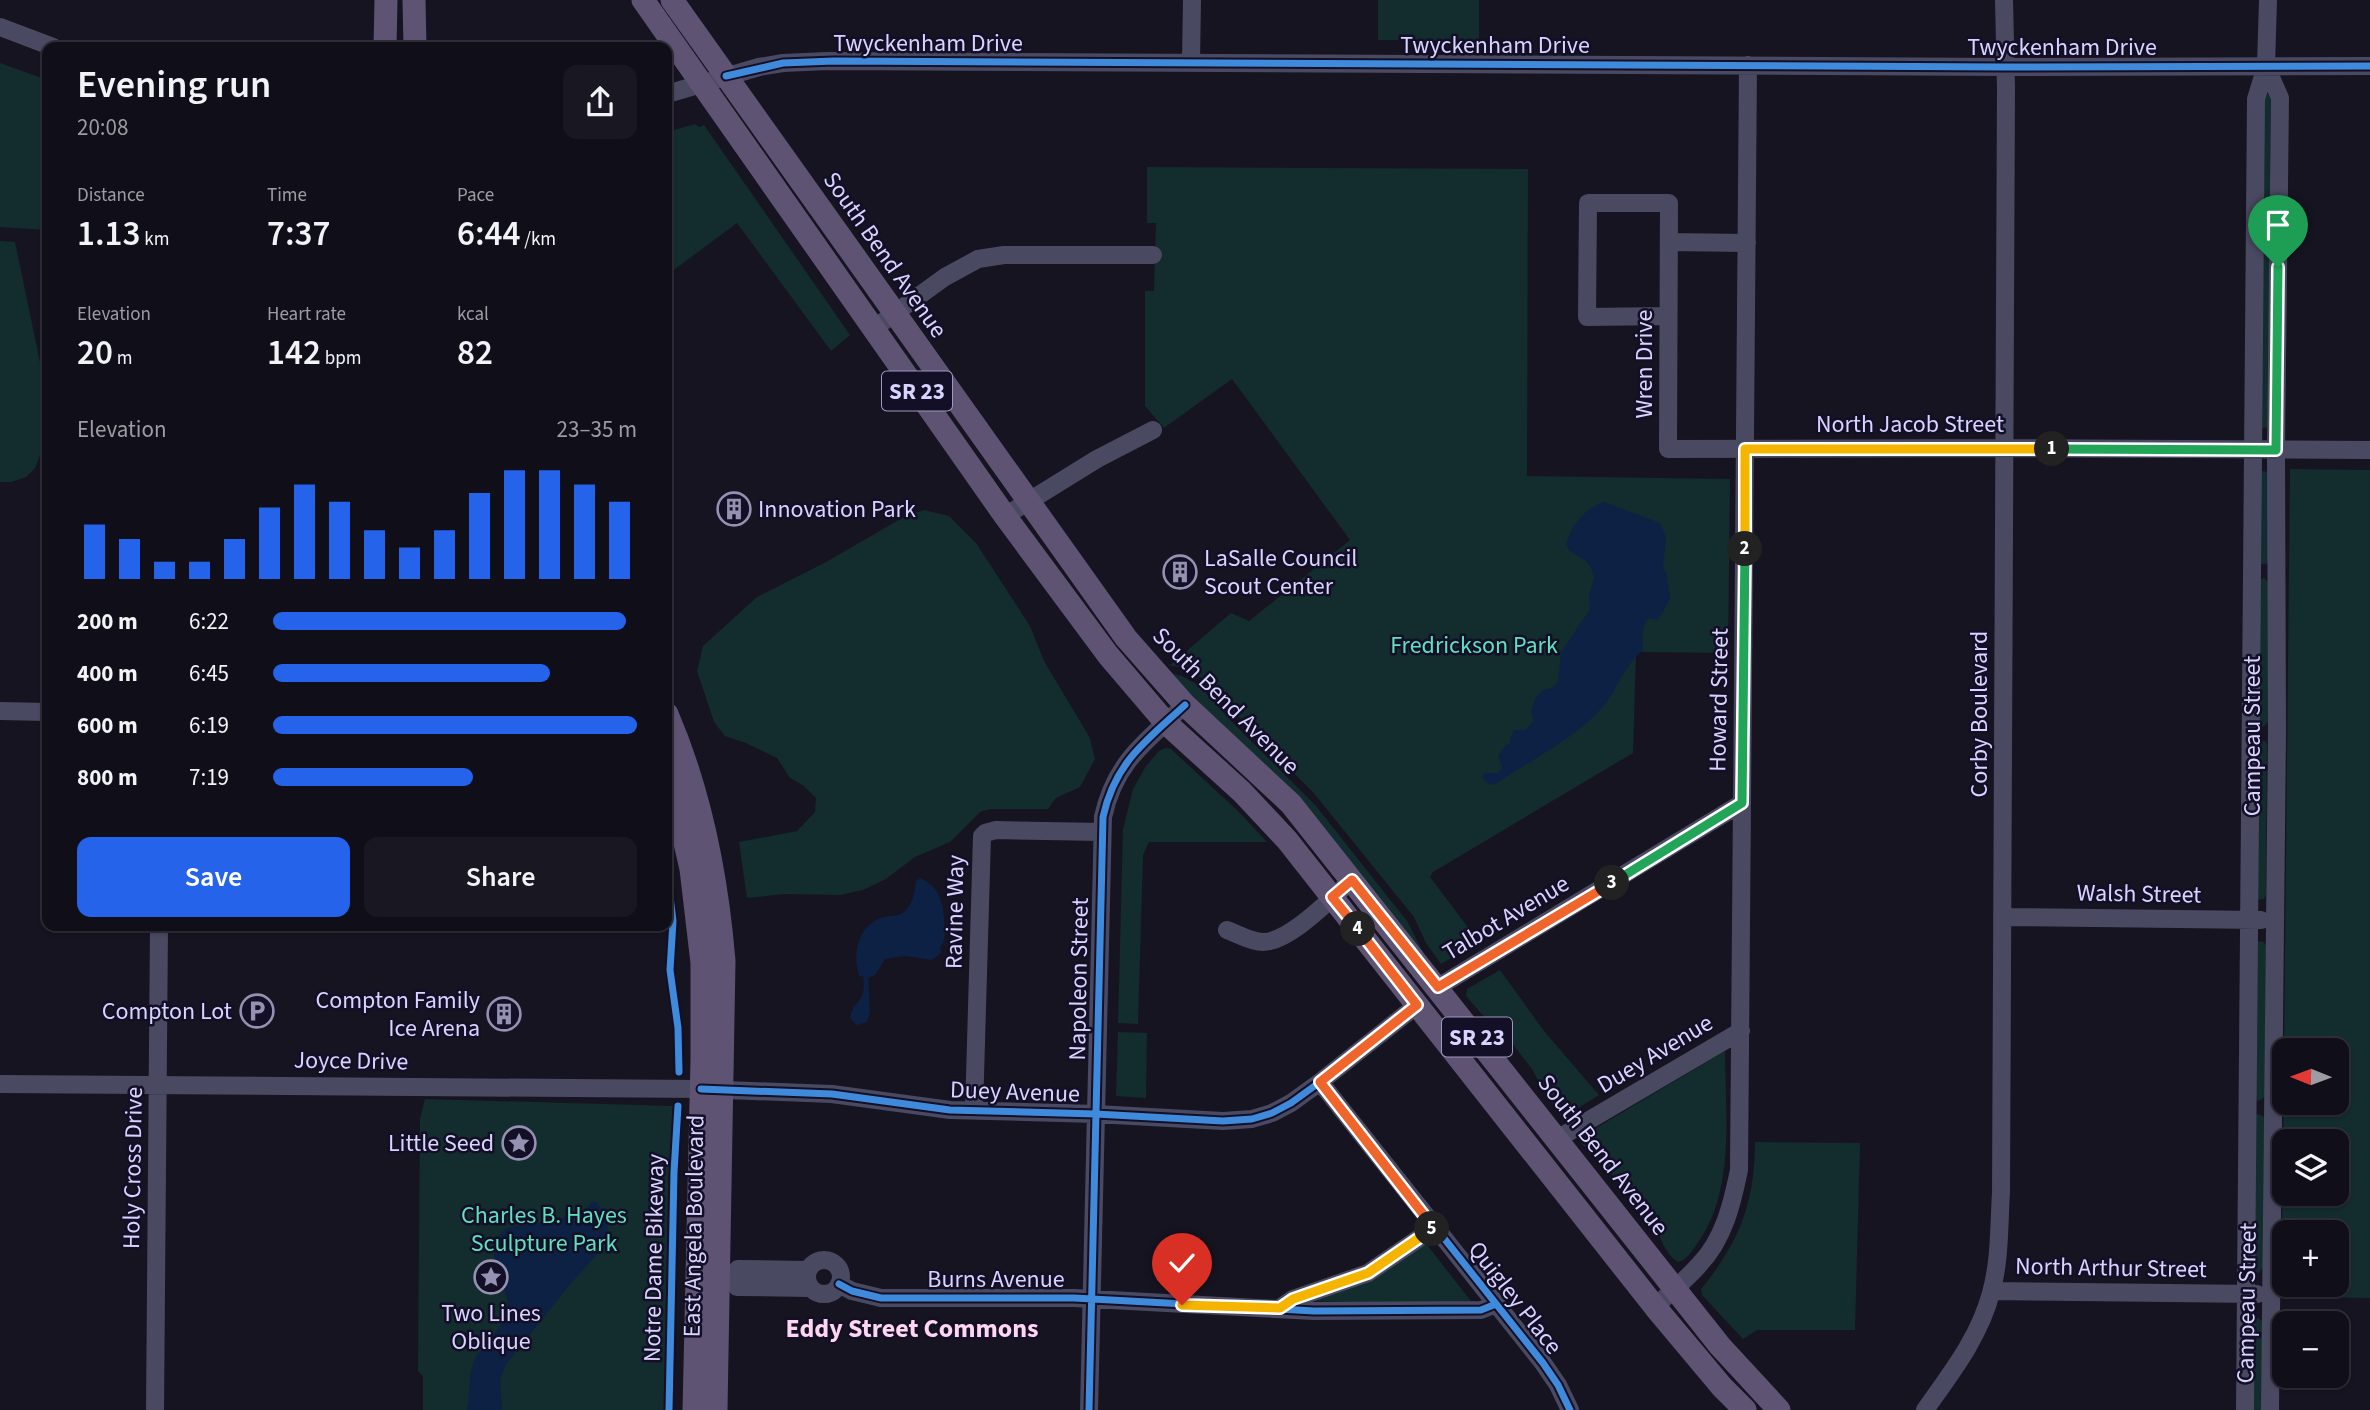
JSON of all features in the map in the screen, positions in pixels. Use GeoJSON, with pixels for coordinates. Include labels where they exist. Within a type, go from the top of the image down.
{"type":"FeatureCollection","features":[{"type":"Feature","properties":{"kind":"main road"},"geometry":{"type":"LineString","coordinates":[[385,42],[386,0]]}},
{"type":"Feature","properties":{"kind":"main road"},"geometry":{"type":"LineString","coordinates":[[414,0],[415,42]]}},
{"type":"Feature","properties":{"kind":"main road","name":"SR 23"},"geometry":{"type":"LineString","coordinates":[[643,0],[1005,516],[1108,655],[1166,723],[1265,815],[1655,1307],[1745,1410]]}},
{"type":"Feature","properties":{"kind":"main road","name":"South Bend Avenue"},"geometry":{"type":"LineString","coordinates":[[672,0],[1126,638],[1185,705],[1291,804],[1732,1360],[1779,1410]]}},
{"type":"Feature","properties":{"kind":"main road","name":"East Angela Boulevard"},"geometry":{"type":"LineString","coordinates":[[672,729],[696,794],[717,890],[724,961],[712,1089],[694,1410]]}},
{"type":"Feature","properties":{"kind":"main road","name":"East Angela Boulevard"},"geometry":{"type":"LineString","coordinates":[[672,791],[684,833],[697,902],[712,1089],[725,1278],[716,1410]]}},
{"type":"Feature","properties":{"kind":"street"},"geometry":{"type":"LineString","coordinates":[[1191,63],[1192,0]]}},
{"type":"Feature","properties":{"kind":"street","name":"Corby Boulevard"},"geometry":{"type":"LineString","coordinates":[[1925,1410],[1965,1353],[1984,1315],[1992,1291],[2001,1192],[2006,67],[2004,0]]}},
{"type":"Feature","properties":{"kind":"street","name":"Campeau Street"},"geometry":{"type":"LineString","coordinates":[[2245,1410],[2256,99],[2266,66],[2268,0]]}},
{"type":"Feature","properties":{"kind":"street"},"geometry":{"type":"LineString","coordinates":[[0,27],[42,43]]}},
{"type":"Feature","properties":{"kind":"street","name":"Twyckenham Drive"},"geometry":{"type":"LineString","coordinates":[[672,92],[783,63],[827,61],[2006,67],[2370,66]]}},
{"type":"Feature","properties":{"kind":"street","name":"Howard Street"},"geometry":{"type":"LineString","coordinates":[[1655,1307],[1700,1265],[1721,1234],[1732,1204],[1740,1146],[1748,65]]}},
{"type":"Feature","properties":{"kind":"street","name":"Campeau Street"},"geometry":{"type":"LineString","coordinates":[[2266,66],[2280,98],[2270,1410]]}},
{"type":"Feature","properties":{"kind":"street","name":"Wren Drive"},"geometry":{"type":"LineString","coordinates":[[1668,316],[1587,317],[1588,203],[1669,203],[1668,449],[1745,449]]}},
{"type":"Feature","properties":{"kind":"street"},"geometry":{"type":"LineString","coordinates":[[1669,242],[1746,243]]}},
{"type":"Feature","properties":{"kind":"street"},"geometry":{"type":"LineString","coordinates":[[873,329],[964,265],[991,256],[1153,256]]}},
{"type":"Feature","properties":{"kind":"street"},"geometry":{"type":"LineString","coordinates":[[1005,516],[1097,460],[1153,430]]}},
{"type":"Feature","properties":{"kind":"street","name":"North Jacob Street"},"geometry":{"type":"LineString","coordinates":[[1745,449],[2370,450]]}},
{"type":"Feature","properties":{"kind":"street","name":"Napoleon Street"},"geometry":{"type":"LineString","coordinates":[[1089,1410],[1102,832],[1106,804],[1130,755],[1185,705]]}},
{"type":"Feature","properties":{"kind":"street"},"geometry":{"type":"LineString","coordinates":[[0,711],[42,712]]}},
{"type":"Feature","properties":{"kind":"street","name":"Talbot Avenue"},"geometry":{"type":"LineString","coordinates":[[1438,987],[1742,803]]}},
{"type":"Feature","properties":{"kind":"street","name":"Ravine Way"},"geometry":{"type":"LineString","coordinates":[[974,1111],[982,836],[990,830],[1102,832]]}},
{"type":"Feature","properties":{"kind":"street"},"geometry":{"type":"LineString","coordinates":[[1227,930],[1254,940],[1265,942],[1276,939],[1297,927],[1352,880]]}},
{"type":"Feature","properties":{"kind":"street","name":"Walsh Street"},"geometry":{"type":"LineString","coordinates":[[2002,917],[2275,920]]}},
{"type":"Feature","properties":{"kind":"street","name":"Holy Cross Drive"},"geometry":{"type":"LineString","coordinates":[[155,1410],[159,931]]}},
{"type":"Feature","properties":{"kind":"street","name":"Duey Avenue"},"geometry":{"type":"LineString","coordinates":[[712,1089],[832,1094],[950,1110],[1223,1121],[1252,1119],[1272,1113],[1320,1082],[1417,1005]]}},
{"type":"Feature","properties":{"kind":"street","name":"Duey Avenue"},"geometry":{"type":"LineString","coordinates":[[1558,1139],[1741,1031]]}},
{"type":"Feature","properties":{"kind":"street","name":"Quigley Place"},"geometry":{"type":"LineString","coordinates":[[1320,1082],[1543,1363],[1570,1410]]}},
{"type":"Feature","properties":{"kind":"street","name":"Joyce Drive"},"geometry":{"type":"LineString","coordinates":[[0,1084],[712,1089]]}},
{"type":"Feature","properties":{"kind":"street","name":"Burns Avenue"},"geometry":{"type":"LineString","coordinates":[[1280,1308],[1293,1299],[1368,1273],[1434,1228]]}},
{"type":"Feature","properties":{"kind":"street"},"geometry":{"type":"LineString","coordinates":[[819,1261],[828,1261],[839,1270],[839,1284],[833,1292],[823,1294],[809,1279],[819,1261]]}},
{"type":"Feature","properties":{"kind":"street"},"geometry":{"type":"LineString","coordinates":[[725,1278],[737,1287],[809,1279]]}},
{"type":"Feature","properties":{"kind":"street","name":"Burns Avenue"},"geometry":{"type":"LineString","coordinates":[[839,1284],[862,1294],[881,1298],[1092,1299],[1314,1311],[1481,1310],[1496,1304]]}},
{"type":"Feature","properties":{"kind":"street","name":"North Arthur Street"},"geometry":{"type":"LineString","coordinates":[[1992,1291],[2271,1294]]}},
{"type":"Feature","properties":{"kind":"green space"},"geometry":{"type":"Polygon","coordinates":[[[1378,0],[1479,0],[1479,40],[1378,40],[1378,0]]]}},
{"type":"Feature","properties":{"kind":"green space"},"geometry":{"type":"Polygon","coordinates":[[[0,63],[42,78],[42,230],[0,227],[0,63]]]}},
{"type":"Feature","properties":{"kind":"green space"},"geometry":{"type":"Polygon","coordinates":[[[2266,94],[2271,95],[2268,427],[2261,429],[2260,108],[2266,94]]]}},
{"type":"Feature","properties":{"kind":"green space"},"geometry":{"type":"Polygon","coordinates":[[[695,124],[699,127],[704,125],[850,335],[831,351],[737,223],[672,271],[672,131],[695,124]]]}},
{"type":"Feature","properties":{"kind":"green space","name":"Fredrickson Park"},"geometry":{"type":"Polygon","coordinates":[[[1147,167],[1528,169],[1527,476],[1730,479],[1728,653],[1636,652],[1633,753],[1433,872],[1430,877],[1479,942],[1441,964],[1426,943],[1414,917],[1312,791],[1244,723],[1210,683],[1190,671],[1169,666],[1231,613],[1249,621],[1350,540],[1232,379],[1164,428],[1145,406],[1145,291],[1154,291],[1156,223],[1147,223],[1147,167]]]}},
{"type":"Feature","properties":{"kind":"green space"},"geometry":{"type":"Polygon","coordinates":[[[0,241],[15,242],[41,367],[41,453],[35,468],[26,477],[11,482],[0,482],[0,241]]]}},
{"type":"Feature","properties":{"kind":"green space"},"geometry":{"type":"Polygon","coordinates":[[[2290,469],[2370,470],[2370,1298],[2281,1297],[2349,1297],[2349,1220],[2282,1220],[2282,1206],[2349,1206],[2349,1129],[2283,1129],[2284,1115],[2349,1115],[2349,1038],[2284,1038],[2290,469]]]}},
{"type":"Feature","properties":{"kind":"green space"},"geometry":{"type":"Polygon","coordinates":[[[2268,472],[2269,561],[2266,564],[2259,564],[2259,473],[2268,472]]]}},
{"type":"Feature","properties":{"kind":"green space"},"geometry":{"type":"Polygon","coordinates":[[[924,510],[949,516],[976,543],[1030,626],[1044,661],[1090,738],[1095,759],[1080,787],[1056,798],[1048,809],[990,809],[980,812],[950,842],[915,857],[886,879],[863,890],[840,895],[784,894],[747,898],[739,842],[797,831],[815,812],[816,798],[804,786],[790,778],[777,758],[725,736],[714,722],[697,671],[703,646],[757,597],[826,562],[904,517],[924,510]]]}},
{"type":"Feature","properties":{"kind":"green space"},"geometry":{"type":"Polygon","coordinates":[[[2264,578],[2268,582],[2268,722],[2263,727],[2257,725],[2259,580],[2264,578]]]}},
{"type":"Feature","properties":{"kind":"green space"},"geometry":{"type":"Polygon","coordinates":[[[1171,673],[1201,687],[1316,806],[1407,921],[1424,954],[1171,673]]]}},
{"type":"Feature","properties":{"kind":"green space"},"geometry":{"type":"Polygon","coordinates":[[[2258,740],[2267,744],[2266,895],[2264,899],[2257,900],[2258,740]]]}},
{"type":"Feature","properties":{"kind":"green space"},"geometry":{"type":"Polygon","coordinates":[[[1165,748],[1171,749],[1267,842],[1149,842],[1143,855],[1138,1024],[1118,1023],[1123,829],[1133,789],[1146,766],[1165,748]]]}},
{"type":"Feature","properties":{"kind":"green space"},"geometry":{"type":"Polygon","coordinates":[[[2258,941],[2264,942],[2266,946],[2265,1097],[2259,1101],[2254,1099],[2258,941]]]}},
{"type":"Feature","properties":{"kind":"green space"},"geometry":{"type":"Polygon","coordinates":[[[1500,970],[1544,1031],[1599,1095],[1564,1117],[1504,1033],[1486,1019],[1466,996],[1467,989],[1500,970]]]}},
{"type":"Feature","properties":{"kind":"green space"},"geometry":{"type":"Polygon","coordinates":[[[1118,1032],[1147,1033],[1146,1098],[1116,1096],[1118,1032]]]}},
{"type":"Feature","properties":{"kind":"green space"},"geometry":{"type":"Polygon","coordinates":[[[1725,1051],[1726,1151],[1718,1200],[1697,1244],[1686,1258],[1678,1262],[1667,1250],[1639,1203],[1582,1144],[1586,1134],[1725,1051]]]}},
{"type":"Feature","properties":{"kind":"green space","name":"Charles B. Hayes Sculpture Park"},"geometry":{"type":"Polygon","coordinates":[[[425,1099],[673,1106],[666,1410],[423,1410],[423,1376],[418,1371],[420,1119],[425,1099]]]}},
{"type":"Feature","properties":{"kind":"green space"},"geometry":{"type":"Polygon","coordinates":[[[2257,1114],[2264,1119],[2263,1267],[2259,1273],[2254,1272],[2254,1116],[2257,1114]]]}},
{"type":"Feature","properties":{"kind":"green space"},"geometry":{"type":"Polygon","coordinates":[[[1755,1142],[1860,1143],[1855,1330],[1757,1330],[1743,1339],[1702,1295],[1701,1289],[1725,1255],[1742,1221],[1752,1184],[1755,1142]]]}},
{"type":"Feature","properties":{"kind":"green space"},"geometry":{"type":"Polygon","coordinates":[[[1424,1241],[1474,1305],[1312,1301],[1424,1241]]]}},
{"type":"Feature","properties":{"kind":"green space"},"geometry":{"type":"Polygon","coordinates":[[[2253,1318],[2263,1321],[2262,1410],[2250,1410],[2253,1318]]]}},
{"type":"Feature","properties":{"kind":"water"},"geometry":{"type":"Polygon","coordinates":[[[1604,502],[1660,523],[1666,537],[1663,567],[1670,599],[1658,620],[1649,618],[1646,621],[1643,650],[1630,664],[1600,710],[1563,741],[1494,785],[1489,784],[1482,775],[1499,773],[1502,767],[1498,756],[1510,743],[1514,730],[1526,730],[1533,721],[1531,710],[1536,698],[1543,690],[1552,688],[1558,682],[1561,652],[1589,611],[1589,596],[1594,577],[1591,568],[1566,545],[1580,518],[1591,508],[1604,502]]]}},
{"type":"Feature","properties":{"kind":"water"},"geometry":{"type":"Polygon","coordinates":[[[920,878],[935,889],[941,900],[945,934],[940,947],[941,953],[932,960],[905,956],[885,959],[875,975],[868,978],[870,1012],[867,1022],[857,1025],[850,1018],[864,985],[863,976],[859,976],[857,967],[859,941],[868,926],[875,921],[900,914],[908,908],[916,881],[920,878]]]}},
{"type":"Feature","properties":{"kind":"water"},"geometry":{"type":"Polygon","coordinates":[[[592,1202],[597,1202],[601,1209],[609,1214],[606,1240],[600,1251],[507,1363],[500,1379],[502,1410],[467,1410],[473,1364],[507,1314],[507,1298],[494,1256],[498,1237],[507,1228],[567,1216],[587,1208],[592,1202]]]}},
{"type":"Feature","properties":{"kind":"cycle path"},"geometry":{"type":"LineString","coordinates":[[726,76],[783,63],[834,61],[2005,67],[2370,66]]}},
{"type":"Feature","properties":{"kind":"cycle path"},"geometry":{"type":"LineString","coordinates":[[1089,1410],[1103,817],[1115,781],[1124,767],[1145,742],[1185,705]]}},
{"type":"Feature","properties":{"kind":"cycle path"},"geometry":{"type":"LineString","coordinates":[[672,913],[670,970],[678,1028],[679,1072]]}},
{"type":"Feature","properties":{"kind":"cycle path"},"geometry":{"type":"LineString","coordinates":[[701,1089],[832,1094],[950,1110],[1223,1121],[1252,1119],[1291,1103],[1417,1005]]}},
{"type":"Feature","properties":{"kind":"cycle path"},"geometry":{"type":"LineString","coordinates":[[1320,1082],[1543,1363],[1570,1410]]}},
{"type":"Feature","properties":{"kind":"cycle path","name":"Notre Dame Bikeway"},"geometry":{"type":"LineString","coordinates":[[669,1410],[678,1106]]}},
{"type":"Feature","properties":{"kind":"cycle path"},"geometry":{"type":"LineString","coordinates":[[1280,1308],[1293,1299],[1368,1273],[1434,1228]]}},
{"type":"Feature","properties":{"kind":"cycle path"},"geometry":{"type":"LineString","coordinates":[[839,1284],[852,1291],[881,1298],[1074,1298],[1314,1311],[1481,1310],[1496,1304]]}},
{"type":"Feature","properties":{"kind":"place","name":"Innovation Park"},"geometry":{"type":"Point","coordinates":[734,509]}},
{"type":"Feature","properties":{"kind":"place","name":"LaSalle Council Scout Center"},"geometry":{"type":"Point","coordinates":[1180,572]}},
{"type":"Feature","properties":{"kind":"place","name":"Compton Lot"},"geometry":{"type":"Point","coordinates":[257,1011]}},
{"type":"Feature","properties":{"kind":"place","name":"Compton Family Ice Arena"},"geometry":{"type":"Point","coordinates":[504,1014]}},
{"type":"Feature","properties":{"kind":"place","name":"Little Seed"},"geometry":{"type":"Point","coordinates":[519,1143]}},
{"type":"Feature","properties":{"kind":"place","name":"Two Lines Oblique"},"geometry":{"type":"Point","coordinates":[491,1277]}},
{"type":"Feature","properties":{"kind":"district","name":"Eddy Street Commons"},"geometry":{"type":"Point","coordinates":[912,1328]}},
{"type":"Feature","properties":{"kind":"route"},"geometry":{"type":"LineString","coordinates":[[1182,1305],[1280,1308],[1293,1299],[1368,1273],[1434,1228],[1320,1082],[1417,1005],[1332,897],[1352,880],[1438,987],[1742,803],[1745,449],[2276,450],[2278,267]]}}]}
